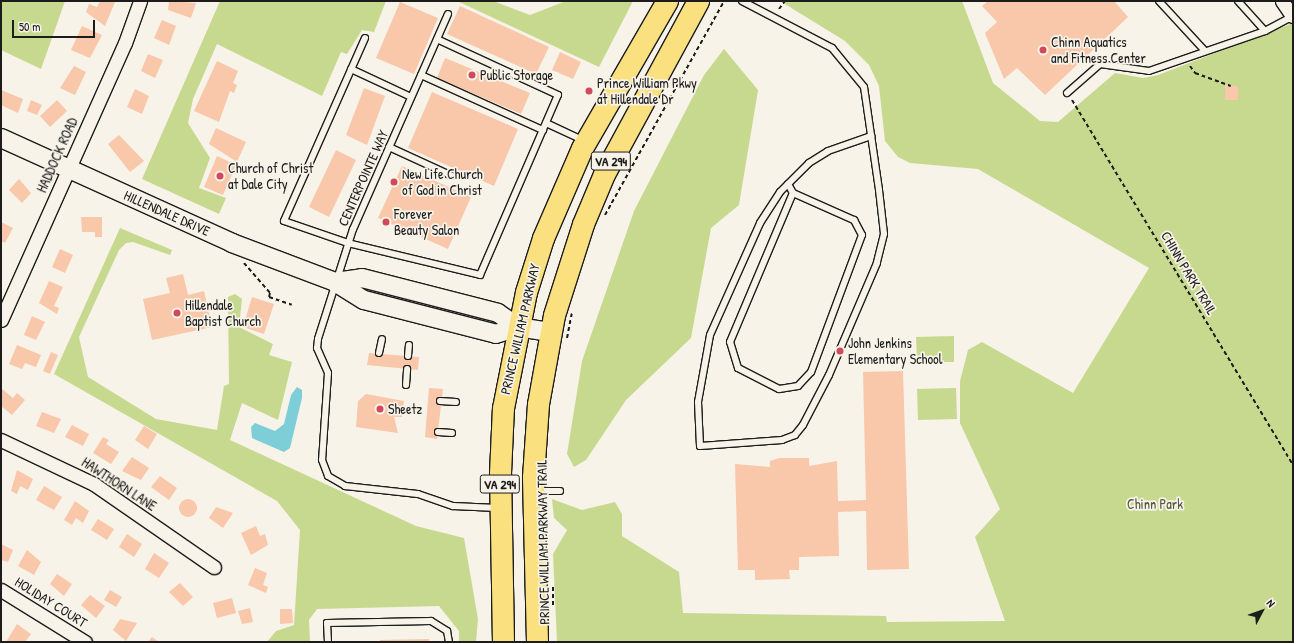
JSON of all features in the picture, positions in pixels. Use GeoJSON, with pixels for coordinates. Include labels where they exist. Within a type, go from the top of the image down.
{"type":"FeatureCollection","features":[{"type":"Feature","properties":{"kind":"highway","name":"PRINCE WILLIAM PARKWAY"},"geometry":{"type":"LineString","coordinates":[[503,642],[500,508],[503,408],[518,326],[542,238],[586,142],[667,1]]}},
{"type":"Feature","properties":{"kind":"highway","name":"VA 294"},"geometry":{"type":"LineString","coordinates":[[537,642],[533,491],[538,404],[558,337],[562,286],[594,198],[698,1]]}},
{"type":"Feature","properties":{"kind":"main road","name":"HILLENDALE DRIVE"},"geometry":{"type":"LineString","coordinates":[[1,138],[232,243],[335,282],[362,278],[498,313],[518,326],[558,337]]}},
{"type":"Feature","properties":{"kind":"street","name":"HADDOCK ROAD"},"geometry":{"type":"LineString","coordinates":[[1,320],[69,169],[140,1]]}},
{"type":"Feature","properties":{"kind":"street"},"geometry":{"type":"LineString","coordinates":[[1282,1],[1293,16]]}},
{"type":"Feature","properties":{"kind":"street","name":"HAWTHORN LANE"},"geometry":{"type":"LineString","coordinates":[[1,440],[94,484],[214,567]]}},
{"type":"Feature","properties":{"kind":"street","name":"HOLIDAY COURT"},"geometry":{"type":"LineString","coordinates":[[1,590],[85,642]]}},
{"type":"Feature","properties":{"kind":"lane"},"geometry":{"type":"LineString","coordinates":[[742,1],[832,48],[845,60],[864,87],[871,136],[884,234],[877,263],[829,375],[803,425],[795,434],[782,440],[700,446],[698,402],[710,335],[760,223],[788,184],[828,151],[871,136]]}},
{"type":"Feature","properties":{"kind":"lane"},"geometry":{"type":"LineString","coordinates":[[1159,1],[1205,52]]}},
{"type":"Feature","properties":{"kind":"lane"},"geometry":{"type":"LineString","coordinates":[[1238,1],[1265,31]]}},
{"type":"Feature","properties":{"kind":"lane","name":"CENTERPOINTE WAY"},"geometry":{"type":"LineString","coordinates":[[448,14],[348,243],[335,282],[317,348],[328,374],[322,460],[328,476],[345,486],[418,494],[459,507],[500,508]]}},
{"type":"Feature","properties":{"kind":"lane"},"geometry":{"type":"LineString","coordinates":[[1067,93],[1100,64],[1149,71],[1265,31],[1293,16]]}},
{"type":"Feature","properties":{"kind":"lane"},"geometry":{"type":"LineString","coordinates":[[365,38],[284,221],[348,243],[480,275],[558,95],[437,39]]}},
{"type":"Feature","properties":{"kind":"lane"},"geometry":{"type":"LineString","coordinates":[[351,69],[411,97]]}},
{"type":"Feature","properties":{"kind":"lane"},"geometry":{"type":"LineString","coordinates":[[421,75],[543,130]]}},
{"type":"Feature","properties":{"kind":"lane"},"geometry":{"type":"LineString","coordinates":[[546,122],[586,142]]}},
{"type":"Feature","properties":{"kind":"lane"},"geometry":{"type":"LineString","coordinates":[[389,147],[452,176]]}},
{"type":"Feature","properties":{"kind":"lane"},"geometry":{"type":"LineString","coordinates":[[788,184],[793,193],[848,217],[861,229],[862,242],[811,372],[798,386],[788,389],[747,376],[733,359],[730,342],[793,193]]}},
{"type":"Feature","properties":{"kind":"lane"},"geometry":{"type":"LineString","coordinates":[[380,353],[382,339]]}},
{"type":"Feature","properties":{"kind":"lane"},"geometry":{"type":"LineString","coordinates":[[408,356],[409,345]]}},
{"type":"Feature","properties":{"kind":"lane"},"geometry":{"type":"LineString","coordinates":[[406,385],[407,369]]}},
{"type":"Feature","properties":{"kind":"lane"},"geometry":{"type":"LineString","coordinates":[[440,401],[456,402]]}},
{"type":"Feature","properties":{"kind":"lane"},"geometry":{"type":"LineString","coordinates":[[438,432],[452,434]]}},
{"type":"Feature","properties":{"kind":"lane"},"geometry":{"type":"LineString","coordinates":[[533,491],[560,491]]}},
{"type":"Feature","properties":{"kind":"lane"},"geometry":{"type":"LineString","coordinates":[[328,642],[327,622],[431,621],[447,631],[449,642]]}},
{"type":"Feature","properties":{"kind":"path"},"geometry":{"type":"LineString","coordinates":[[603,218],[724,1]]}},
{"type":"Feature","properties":{"kind":"path"},"geometry":{"type":"LineString","coordinates":[[779,9],[785,1]]}},
{"type":"Feature","properties":{"kind":"path"},"geometry":{"type":"LineString","coordinates":[[1188,63],[1194,72],[1231,86]]}},
{"type":"Feature","properties":{"kind":"path","name":"CHINN PARK TRAIL"},"geometry":{"type":"LineString","coordinates":[[1067,93],[1293,465]]}},
{"type":"Feature","properties":{"kind":"path"},"geometry":{"type":"LineString","coordinates":[[242,261],[270,293],[269,297],[292,305]]}},
{"type":"Feature","properties":{"kind":"path"},"geometry":{"type":"LineString","coordinates":[[558,337],[573,308]]}},
{"type":"Feature","properties":{"kind":"path","name":"PRINCE WILLIAM PARKWAY TRAIL"},"geometry":{"type":"LineString","coordinates":[[553,585],[553,614]]}},
{"type":"Feature","properties":{"kind":"green space"},"geometry":{"type":"Polygon","coordinates":[[[1,1],[65,1],[41,69],[1,50],[1,1]]]}},
{"type":"Feature","properties":{"kind":"green space"},"geometry":{"type":"Polygon","coordinates":[[[220,1],[386,1],[374,32],[362,30],[347,54],[341,52],[322,96],[217,44],[193,99],[188,123],[210,158],[199,188],[226,198],[219,214],[142,179],[220,1]]]}},
{"type":"Feature","properties":{"kind":"green space"},"geometry":{"type":"Polygon","coordinates":[[[457,1],[493,1],[530,15],[566,1],[633,1],[599,67],[457,1]]]}},
{"type":"Feature","properties":{"kind":"green space","name":"Chinn Park"},"geometry":{"type":"Polygon","coordinates":[[[780,1],[962,1],[993,83],[1040,121],[1058,122],[1115,73],[1143,78],[1158,75],[1293,23],[1293,642],[557,642],[553,554],[567,530],[554,518],[552,499],[582,510],[615,502],[622,514],[622,536],[679,572],[683,613],[886,616],[887,622],[1005,621],[975,537],[1000,509],[960,423],[960,381],[968,350],[982,342],[1073,393],[1149,268],[978,169],[910,163],[898,157],[885,141],[879,86],[869,65],[845,41],[780,1]]]}},
{"type":"Feature","properties":{"kind":"green space"},"geometry":{"type":"Polygon","coordinates":[[[724,49],[758,90],[739,205],[711,228],[691,338],[626,400],[586,460],[574,467],[567,454],[582,361],[634,211],[704,75],[724,49]]]}},
{"type":"Feature","properties":{"kind":"green space"},"geometry":{"type":"Polygon","coordinates":[[[120,228],[172,250],[170,255],[133,242],[126,243],[119,250],[79,337],[88,377],[156,419],[217,430],[224,386],[229,384],[228,297],[235,294],[242,299],[239,327],[273,344],[269,355],[292,362],[278,420],[242,403],[230,440],[416,526],[464,538],[478,619],[476,642],[459,642],[459,631],[439,606],[317,609],[309,620],[310,642],[267,642],[276,631],[294,625],[300,530],[277,501],[54,374],[120,228]]]}},
{"type":"Feature","properties":{"kind":"green space"},"geometry":{"type":"Polygon","coordinates":[[[954,336],[954,362],[917,362],[916,337],[954,336]]]}},
{"type":"Feature","properties":{"kind":"green space"},"geometry":{"type":"Polygon","coordinates":[[[956,388],[957,419],[918,420],[917,389],[956,388]]]}},
{"type":"Feature","properties":{"kind":"water"},"geometry":{"type":"Polygon","coordinates":[[[297,387],[302,390],[302,398],[290,448],[284,452],[252,438],[251,427],[255,423],[275,431],[284,424],[291,395],[297,387]]]}},
{"type":"Feature","properties":{"kind":"building"},"geometry":{"type":"Polygon","coordinates":[[[100,1],[115,2],[105,26],[86,12],[89,4],[97,7],[100,1]]]}},
{"type":"Feature","properties":{"kind":"building"},"geometry":{"type":"Polygon","coordinates":[[[169,1],[196,3],[191,18],[168,10],[169,1]]]}},
{"type":"Feature","properties":{"kind":"building","name":"Chinn Aquatics and Fitness Center"},"geometry":{"type":"Polygon","coordinates":[[[988,1],[1114,1],[1128,17],[1045,95],[1017,68],[1004,79],[985,33],[997,22],[982,6],[988,1]]]}},
{"type":"Feature","properties":{"kind":"building"},"geometry":{"type":"Polygon","coordinates":[[[400,2],[438,18],[414,74],[376,58],[400,2]]]}},
{"type":"Feature","properties":{"kind":"building"},"geometry":{"type":"Polygon","coordinates":[[[460,6],[549,47],[536,74],[447,34],[460,6]]]}},
{"type":"Feature","properties":{"kind":"building"},"geometry":{"type":"Polygon","coordinates":[[[162,20],[176,26],[169,45],[154,38],[162,20]]]}},
{"type":"Feature","properties":{"kind":"building"},"geometry":{"type":"Polygon","coordinates":[[[82,26],[102,35],[90,58],[71,50],[82,26]]]}},
{"type":"Feature","properties":{"kind":"building"},"geometry":{"type":"Polygon","coordinates":[[[560,52],[581,62],[573,79],[552,70],[560,52]]]}},
{"type":"Feature","properties":{"kind":"building"},"geometry":{"type":"Polygon","coordinates":[[[148,54],[163,60],[155,78],[141,71],[148,54]]]}},
{"type":"Feature","properties":{"kind":"building"},"geometry":{"type":"Polygon","coordinates":[[[445,58],[530,93],[521,114],[437,78],[445,58]]]}},
{"type":"Feature","properties":{"kind":"building"},"geometry":{"type":"Polygon","coordinates":[[[217,61],[238,71],[233,83],[237,85],[234,93],[230,91],[219,122],[194,111],[217,61]]]}},
{"type":"Feature","properties":{"kind":"building"},"geometry":{"type":"Polygon","coordinates":[[[74,66],[86,72],[75,95],[60,88],[74,66]]]}},
{"type":"Feature","properties":{"kind":"building"},"geometry":{"type":"Polygon","coordinates":[[[1225,85],[1238,86],[1238,100],[1225,100],[1225,85]]]}},
{"type":"Feature","properties":{"kind":"building"},"geometry":{"type":"Polygon","coordinates":[[[364,88],[385,96],[367,145],[346,135],[364,88]]]}},
{"type":"Feature","properties":{"kind":"building"},"geometry":{"type":"Polygon","coordinates":[[[135,89],[149,96],[142,114],[127,107],[135,89]]]}},
{"type":"Feature","properties":{"kind":"building"},"geometry":{"type":"Polygon","coordinates":[[[1,90],[23,99],[18,113],[1,105],[1,90]]]}},
{"type":"Feature","properties":{"kind":"building"},"geometry":{"type":"Polygon","coordinates":[[[432,92],[518,129],[494,186],[408,148],[432,92]]]}},
{"type":"Feature","properties":{"kind":"building"},"geometry":{"type":"Polygon","coordinates":[[[31,100],[42,105],[37,115],[27,111],[31,100]]]}},
{"type":"Feature","properties":{"kind":"building"},"geometry":{"type":"Polygon","coordinates":[[[57,100],[67,111],[50,127],[40,116],[57,100]]]}},
{"type":"Feature","properties":{"kind":"building"},"geometry":{"type":"Polygon","coordinates":[[[216,128],[246,142],[237,162],[209,144],[216,128]]]}},
{"type":"Feature","properties":{"kind":"building"},"geometry":{"type":"Polygon","coordinates":[[[119,135],[144,161],[130,172],[108,144],[119,135]]]}},
{"type":"Feature","properties":{"kind":"building"},"geometry":{"type":"Polygon","coordinates":[[[336,150],[356,160],[329,217],[309,207],[336,150]]]}},
{"type":"Feature","properties":{"kind":"building","name":"Church of Christ at Dale City"},"geometry":{"type":"Polygon","coordinates":[[[217,156],[236,165],[223,195],[204,187],[217,156]]]}},
{"type":"Feature","properties":{"kind":"building"},"geometry":{"type":"Polygon","coordinates":[[[402,166],[471,197],[448,249],[378,218],[402,166]]]}},
{"type":"Feature","properties":{"kind":"building"},"geometry":{"type":"Polygon","coordinates":[[[19,179],[31,193],[22,203],[9,190],[19,179]]]}},
{"type":"Feature","properties":{"kind":"building"},"geometry":{"type":"Polygon","coordinates":[[[81,217],[102,217],[102,237],[95,237],[95,232],[82,232],[81,217]]]}},
{"type":"Feature","properties":{"kind":"building"},"geometry":{"type":"Polygon","coordinates":[[[1,222],[13,228],[5,243],[1,241],[1,222]]]}},
{"type":"Feature","properties":{"kind":"building"},"geometry":{"type":"Polygon","coordinates":[[[60,249],[73,255],[65,273],[52,267],[60,249]]]}},
{"type":"Feature","properties":{"kind":"building","name":"Hillendale Baptist Church"},"geometry":{"type":"Polygon","coordinates":[[[183,274],[188,295],[204,291],[212,327],[152,340],[143,299],[170,293],[166,278],[183,274]]]}},
{"type":"Feature","properties":{"kind":"building"},"geometry":{"type":"Polygon","coordinates":[[[49,281],[63,287],[54,306],[59,308],[57,314],[39,303],[49,281]]]}},
{"type":"Feature","properties":{"kind":"building"},"geometry":{"type":"Polygon","coordinates":[[[252,297],[274,304],[264,334],[243,327],[252,297]]]}},
{"type":"Feature","properties":{"kind":"building"},"geometry":{"type":"Polygon","coordinates":[[[32,316],[45,322],[36,340],[24,335],[32,316]]]}},
{"type":"Feature","properties":{"kind":"building"},"geometry":{"type":"Polygon","coordinates":[[[17,345],[41,355],[36,367],[25,363],[22,369],[9,364],[17,345]]]}},
{"type":"Feature","properties":{"kind":"building"},"geometry":{"type":"Polygon","coordinates":[[[51,352],[58,355],[50,374],[43,371],[51,352]]]}},
{"type":"Feature","properties":{"kind":"building"},"geometry":{"type":"Polygon","coordinates":[[[369,353],[419,357],[418,370],[367,365],[369,353]]]}},
{"type":"Feature","properties":{"kind":"building"},"geometry":{"type":"Polygon","coordinates":[[[903,371],[909,569],[867,570],[866,511],[838,512],[839,556],[799,557],[799,570],[789,570],[790,579],[755,580],[755,570],[738,570],[735,464],[770,467],[770,461],[779,458],[809,458],[809,466],[837,461],[838,501],[866,500],[863,372],[903,371]]]}},
{"type":"Feature","properties":{"kind":"building"},"geometry":{"type":"Polygon","coordinates":[[[1,388],[13,398],[17,393],[25,400],[12,415],[1,406],[1,388]]]}},
{"type":"Feature","properties":{"kind":"building"},"geometry":{"type":"Polygon","coordinates":[[[429,388],[443,389],[437,439],[425,437],[429,388]]]}},
{"type":"Feature","properties":{"kind":"building","name":"Sheetz"},"geometry":{"type":"Polygon","coordinates":[[[366,394],[404,401],[402,417],[394,417],[398,433],[356,427],[358,401],[366,394]]]}},
{"type":"Feature","properties":{"kind":"building"},"geometry":{"type":"Polygon","coordinates":[[[42,412],[61,419],[54,433],[36,426],[42,412]]]}},
{"type":"Feature","properties":{"kind":"building"},"geometry":{"type":"Polygon","coordinates":[[[72,425],[89,434],[83,446],[65,437],[72,425]]]}},
{"type":"Feature","properties":{"kind":"building"},"geometry":{"type":"Polygon","coordinates":[[[144,426],[157,434],[148,449],[135,440],[144,426]]]}},
{"type":"Feature","properties":{"kind":"building"},"geometry":{"type":"Polygon","coordinates":[[[103,437],[109,440],[106,444],[119,452],[111,464],[93,453],[103,437]]]}},
{"type":"Feature","properties":{"kind":"building"},"geometry":{"type":"Polygon","coordinates":[[[132,457],[149,468],[141,480],[122,471],[132,457]]]}},
{"type":"Feature","properties":{"kind":"building"},"geometry":{"type":"Polygon","coordinates":[[[17,470],[33,479],[28,490],[20,486],[17,494],[11,491],[17,470]]]}},
{"type":"Feature","properties":{"kind":"building"},"geometry":{"type":"Polygon","coordinates":[[[160,476],[177,488],[169,500],[151,487],[160,476]]]}},
{"type":"Feature","properties":{"kind":"building"},"geometry":{"type":"Polygon","coordinates":[[[44,486],[62,497],[54,510],[36,500],[44,486]]]}},
{"type":"Feature","properties":{"kind":"building"},"geometry":{"type":"Polygon","coordinates":[[[188,499],[194,502],[197,508],[194,514],[188,517],[182,514],[179,508],[182,502],[188,499]]]}},
{"type":"Feature","properties":{"kind":"building"},"geometry":{"type":"Polygon","coordinates":[[[75,501],[89,511],[83,523],[76,518],[72,525],[64,520],[75,501]]]}},
{"type":"Feature","properties":{"kind":"building"},"geometry":{"type":"Polygon","coordinates":[[[216,507],[233,513],[223,528],[209,518],[216,507]]]}},
{"type":"Feature","properties":{"kind":"building"},"geometry":{"type":"Polygon","coordinates":[[[98,519],[114,529],[107,540],[91,530],[98,519]]]}},
{"type":"Feature","properties":{"kind":"building"},"geometry":{"type":"Polygon","coordinates":[[[256,526],[260,536],[265,534],[268,545],[251,555],[241,533],[256,526]]]}},
{"type":"Feature","properties":{"kind":"building"},"geometry":{"type":"Polygon","coordinates":[[[127,534],[142,544],[134,557],[119,547],[127,534]]]}},
{"type":"Feature","properties":{"kind":"building"},"geometry":{"type":"Polygon","coordinates":[[[1,544],[13,550],[8,562],[1,560],[1,544]]]}},
{"type":"Feature","properties":{"kind":"building"},"geometry":{"type":"Polygon","coordinates":[[[27,550],[41,562],[34,575],[18,566],[27,550]]]}},
{"type":"Feature","properties":{"kind":"building"},"geometry":{"type":"Polygon","coordinates":[[[154,553],[169,563],[159,578],[145,569],[154,553]]]}},
{"type":"Feature","properties":{"kind":"building"},"geometry":{"type":"Polygon","coordinates":[[[255,568],[267,573],[263,585],[268,587],[266,593],[248,585],[255,568]]]}},
{"type":"Feature","properties":{"kind":"building"},"geometry":{"type":"Polygon","coordinates":[[[57,574],[72,584],[64,596],[50,584],[57,574]]]}},
{"type":"Feature","properties":{"kind":"building"},"geometry":{"type":"Polygon","coordinates":[[[180,583],[193,597],[183,606],[169,592],[180,583]]]}},
{"type":"Feature","properties":{"kind":"building"},"geometry":{"type":"Polygon","coordinates":[[[110,590],[122,597],[116,607],[104,600],[110,590]]]}},
{"type":"Feature","properties":{"kind":"building"},"geometry":{"type":"Polygon","coordinates":[[[90,595],[105,606],[96,618],[81,605],[90,595]]]}},
{"type":"Feature","properties":{"kind":"building"},"geometry":{"type":"Polygon","coordinates":[[[232,598],[236,613],[217,618],[213,603],[232,598]]]}},
{"type":"Feature","properties":{"kind":"building"},"geometry":{"type":"Polygon","coordinates":[[[250,608],[253,622],[242,624],[238,611],[250,608]]]}},
{"type":"Feature","properties":{"kind":"building"},"geometry":{"type":"Polygon","coordinates":[[[280,609],[292,609],[293,623],[280,624],[280,609]]]}},
{"type":"Feature","properties":{"kind":"building"},"geometry":{"type":"Polygon","coordinates":[[[120,619],[137,623],[126,641],[113,630],[120,619]]]}},
{"type":"Feature","properties":{"kind":"building"},"geometry":{"type":"Polygon","coordinates":[[[17,624],[31,634],[25,642],[6,642],[17,624]]]}},
{"type":"Feature","properties":{"kind":"building"},"geometry":{"type":"Polygon","coordinates":[[[152,637],[159,642],[148,642],[152,637]]]}},
{"type":"Feature","properties":{"kind":"building"},"geometry":{"type":"Polygon","coordinates":[[[429,639],[429,642],[380,642],[380,640],[429,639]]]}},
{"type":"Feature","properties":{"kind":"place","name":"Chinn Aquatics and Fitness Center"},"geometry":{"type":"Point","coordinates":[1043,50]}},
{"type":"Feature","properties":{"kind":"place","name":"Public Storage"},"geometry":{"type":"Point","coordinates":[472,75]}},
{"type":"Feature","properties":{"kind":"place","name":"Prince William Pkwy at Hillendale Dr"},"geometry":{"type":"Point","coordinates":[589,91]}},
{"type":"Feature","properties":{"kind":"place","name":"Church of Christ at Dale City"},"geometry":{"type":"Point","coordinates":[220,176]}},
{"type":"Feature","properties":{"kind":"place","name":"New Life Church of God in Christ"},"geometry":{"type":"Point","coordinates":[394,182]}},
{"type":"Feature","properties":{"kind":"place","name":"Forever Beauty Salon"},"geometry":{"type":"Point","coordinates":[386,222]}},
{"type":"Feature","properties":{"kind":"place","name":"Hillendale Baptist Church"},"geometry":{"type":"Point","coordinates":[177,313]}},
{"type":"Feature","properties":{"kind":"place","name":"John Jenkins Elementary School"},"geometry":{"type":"Point","coordinates":[840,351]}},
{"type":"Feature","properties":{"kind":"place","name":"Sheetz"},"geometry":{"type":"Point","coordinates":[380,409]}}]}
